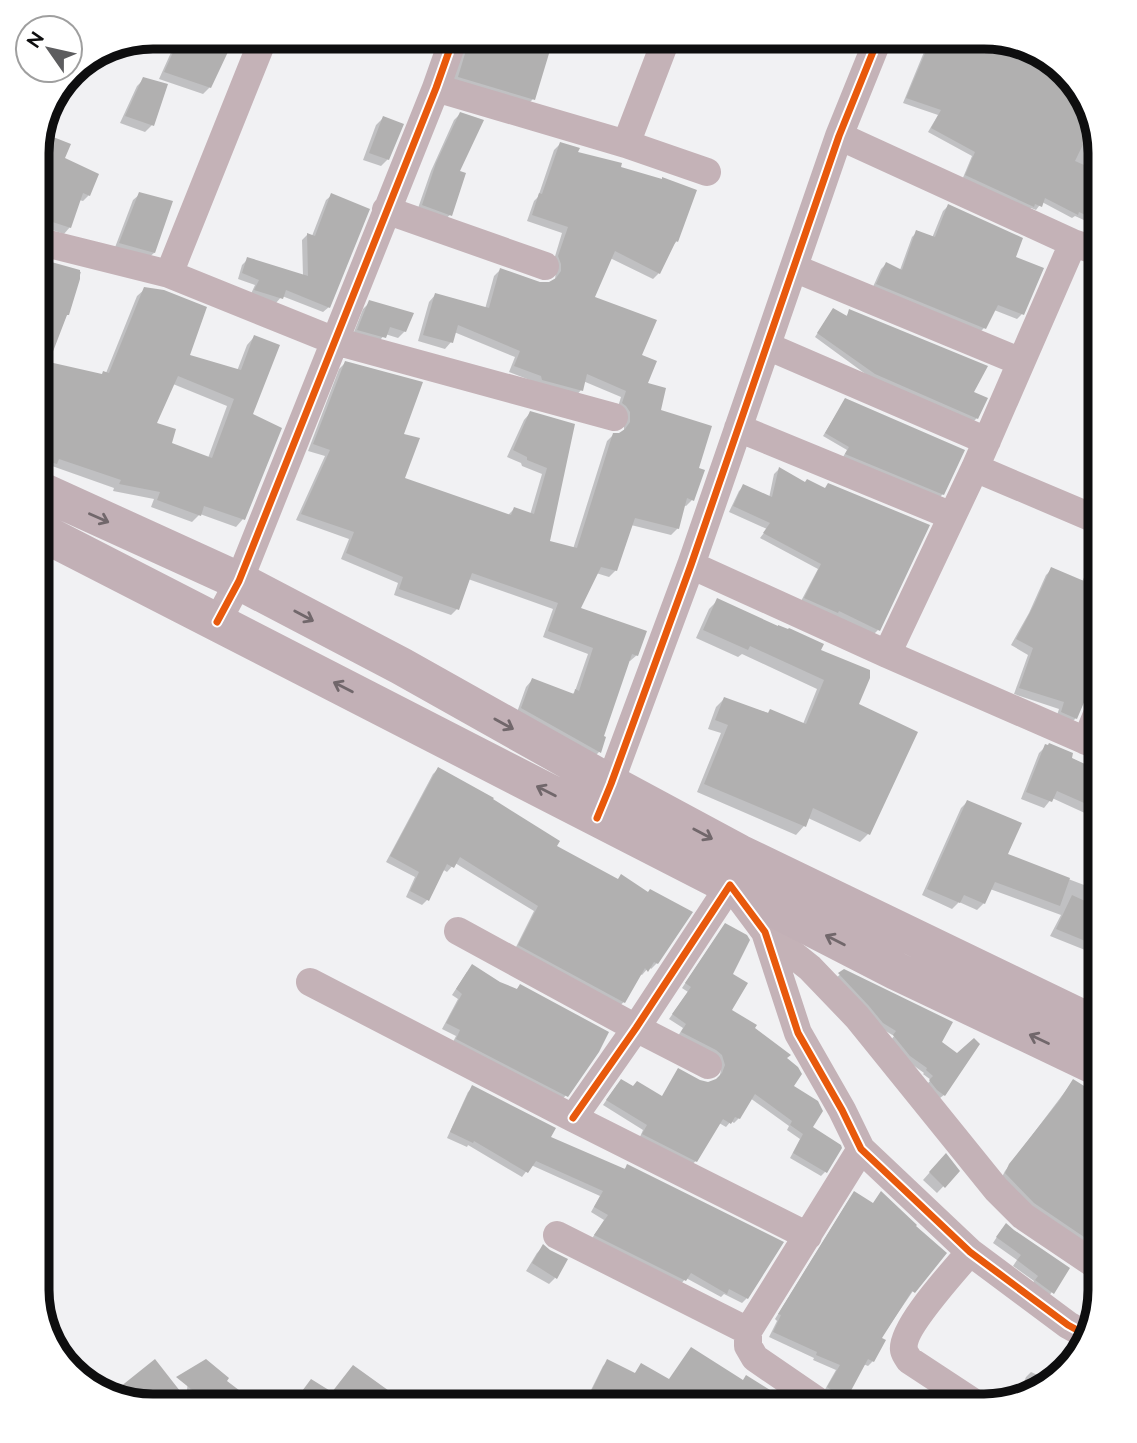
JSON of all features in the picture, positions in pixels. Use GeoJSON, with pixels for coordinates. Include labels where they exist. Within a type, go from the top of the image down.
{"type":"FeatureCollection","features":[{"type":"Feature","properties":{"kind":"main road"},"geometry":{"type":"LineString","coordinates":[[49,494],[239,581],[401,666],[730,886],[896,971],[1088,1062]]}},
{"type":"Feature","properties":{"kind":"main road"},"geometry":{"type":"LineString","coordinates":[[49,536],[218,622],[604,801],[739,853],[1088,1021]]}},
{"type":"Feature","properties":{"kind":"street"},"geometry":{"type":"LineString","coordinates":[[169,274],[259,49]]}},
{"type":"Feature","properties":{"kind":"street"},"geometry":{"type":"LineString","coordinates":[[218,622],[239,581],[450,49]]}},
{"type":"Feature","properties":{"kind":"street"},"geometry":{"type":"LineString","coordinates":[[626,145],[662,49]]}},
{"type":"Feature","properties":{"kind":"street"},"geometry":{"type":"LineString","coordinates":[[604,801],[691,565],[839,136],[874,49]]}},
{"type":"Feature","properties":{"kind":"street"},"geometry":{"type":"LineString","coordinates":[[436,88],[706,172]]}},
{"type":"Feature","properties":{"kind":"street"},"geometry":{"type":"LineString","coordinates":[[839,136],[1088,248]]}},
{"type":"Feature","properties":{"kind":"street"},"geometry":{"type":"LineString","coordinates":[[386,210],[545,266]]}},
{"type":"Feature","properties":{"kind":"street"},"geometry":{"type":"LineString","coordinates":[[887,654],[975,468],[1073,243]]}},
{"type":"Feature","properties":{"kind":"street"},"geometry":{"type":"LineString","coordinates":[[49,244],[169,274],[335,341],[614,416]]}},
{"type":"Feature","properties":{"kind":"street"},"geometry":{"type":"LineString","coordinates":[[794,268],[1021,362]]}},
{"type":"Feature","properties":{"kind":"street"},"geometry":{"type":"LineString","coordinates":[[767,346],[986,441]]}},
{"type":"Feature","properties":{"kind":"street"},"geometry":{"type":"LineString","coordinates":[[738,428],[952,516]]}},
{"type":"Feature","properties":{"kind":"street"},"geometry":{"type":"LineString","coordinates":[[975,468],[1088,516]]}},
{"type":"Feature","properties":{"kind":"street"},"geometry":{"type":"LineString","coordinates":[[691,565],[1088,742]]}},
{"type":"Feature","properties":{"kind":"street"},"geometry":{"type":"LineString","coordinates":[[573,1118],[730,886],[765,932],[810,968],[857,1017],[996,1189],[1023,1216],[1088,1260]]}},
{"type":"Feature","properties":{"kind":"street"},"geometry":{"type":"LineString","coordinates":[[458,931],[708,1065]]}},
{"type":"Feature","properties":{"kind":"street"},"geometry":{"type":"LineString","coordinates":[[765,932],[798,1033],[861,1149],[970,1252],[1079,1331]]}},
{"type":"Feature","properties":{"kind":"street"},"geometry":{"type":"LineString","coordinates":[[310,982],[808,1236]]}},
{"type":"Feature","properties":{"kind":"street"},"geometry":{"type":"LineString","coordinates":[[808,1394],[755,1357],[748,1346],[748,1331],[861,1149]]}},
{"type":"Feature","properties":{"kind":"street"},"geometry":{"type":"LineString","coordinates":[[557,1235],[748,1331]]}},
{"type":"Feature","properties":{"kind":"street"},"geometry":{"type":"LineString","coordinates":[[961,1394],[909,1360],[904,1350],[906,1336],[914,1321],[970,1252]]}},
{"type":"Feature","properties":{"kind":"building"},"geometry":{"type":"Polygon","coordinates":[[[175,49],[229,49],[211,88],[164,72],[175,49]]]}},
{"type":"Feature","properties":{"kind":"building"},"geometry":{"type":"Polygon","coordinates":[[[466,49],[550,49],[535,100],[458,77],[466,49]]]}},
{"type":"Feature","properties":{"kind":"building"},"geometry":{"type":"Polygon","coordinates":[[[927,49],[1004,51],[1044,72],[1047,70],[1070,95],[1082,120],[1087,137],[1075,161],[1088,167],[1088,216],[1079,212],[1078,215],[1045,198],[1042,207],[1035,204],[1034,207],[965,175],[975,152],[931,128],[941,110],[906,98],[927,49]]]}},
{"type":"Feature","properties":{"kind":"building"},"geometry":{"type":"Polygon","coordinates":[[[143,77],[168,84],[154,126],[125,116],[143,77]]]}},
{"type":"Feature","properties":{"kind":"building"},"geometry":{"type":"Polygon","coordinates":[[[460,112],[484,120],[460,171],[466,173],[452,216],[422,205],[436,163],[460,112]]]}},
{"type":"Feature","properties":{"kind":"building"},"geometry":{"type":"Polygon","coordinates":[[[383,116],[404,124],[389,160],[369,153],[383,116]]]}},
{"type":"Feature","properties":{"kind":"building"},"geometry":{"type":"Polygon","coordinates":[[[51,136],[71,144],[65,158],[99,174],[90,196],[83,193],[71,228],[49,221],[51,136]]]}},
{"type":"Feature","properties":{"kind":"building"},"geometry":{"type":"Polygon","coordinates":[[[560,142],[580,148],[578,152],[622,163],[621,167],[662,177],[697,190],[678,242],[676,241],[660,274],[615,251],[595,297],[657,320],[642,355],[657,361],[648,383],[666,388],[661,410],[712,426],[699,468],[705,470],[694,501],[687,498],[679,529],[635,518],[617,571],[601,567],[581,608],[647,631],[638,656],[632,654],[604,736],[606,737],[601,753],[521,708],[532,678],[574,694],[575,689],[579,691],[593,648],[548,631],[558,603],[472,573],[459,610],[399,589],[403,577],[346,553],[354,532],[301,514],[330,450],[313,444],[345,361],[423,382],[404,434],[420,438],[405,478],[511,515],[514,507],[534,514],[547,468],[527,460],[527,457],[513,450],[530,411],[575,424],[550,541],[577,548],[613,433],[619,433],[630,422],[630,412],[622,403],[626,391],[587,374],[583,391],[542,380],[541,376],[514,366],[520,351],[458,325],[453,343],[423,335],[435,293],[489,308],[500,268],[540,282],[549,282],[561,271],[558,256],[568,227],[532,215],[560,142]]]}},
{"type":"Feature","properties":{"kind":"building"},"geometry":{"type":"Polygon","coordinates":[[[139,192],[173,201],[155,253],[119,243],[139,192]]]}},
{"type":"Feature","properties":{"kind":"building"},"geometry":{"type":"Polygon","coordinates":[[[331,193],[370,209],[330,308],[286,290],[283,299],[254,290],[259,280],[242,273],[247,257],[308,276],[307,233],[315,236],[331,193]]]}},
{"type":"Feature","properties":{"kind":"building"},"geometry":{"type":"Polygon","coordinates":[[[948,204],[1023,238],[1016,257],[1044,268],[1024,315],[998,305],[986,329],[876,284],[886,262],[902,270],[916,230],[935,237],[948,204]]]}},
{"type":"Feature","properties":{"kind":"building"},"geometry":{"type":"Polygon","coordinates":[[[49,261],[80,270],[80,279],[49,362],[49,261]]]}},
{"type":"Feature","properties":{"kind":"building"},"geometry":{"type":"Polygon","coordinates":[[[144,287],[164,290],[207,307],[190,355],[241,370],[254,335],[280,345],[253,414],[282,428],[245,520],[204,506],[201,516],[157,500],[160,492],[119,484],[121,480],[59,459],[57,464],[49,462],[49,362],[102,374],[103,371],[109,373],[144,287]],[[178,376],[157,423],[176,429],[172,443],[212,458],[234,399],[178,376]]]}},
{"type":"Feature","properties":{"kind":"building"},"geometry":{"type":"Polygon","coordinates":[[[369,300],[414,313],[406,332],[390,327],[386,338],[357,330],[369,300]]]}},
{"type":"Feature","properties":{"kind":"building"},"geometry":{"type":"Polygon","coordinates":[[[833,308],[847,316],[849,309],[988,366],[974,392],[988,398],[978,419],[875,374],[817,333],[833,308]]]}},
{"type":"Feature","properties":{"kind":"building"},"geometry":{"type":"Polygon","coordinates":[[[845,398],[965,450],[944,495],[845,454],[849,447],[825,433],[845,398]]]}},
{"type":"Feature","properties":{"kind":"building"},"geometry":{"type":"Polygon","coordinates":[[[779,467],[805,482],[807,479],[825,488],[828,483],[930,525],[880,631],[804,598],[821,564],[763,533],[770,523],[733,506],[743,484],[772,497],[779,467]]]}},
{"type":"Feature","properties":{"kind":"building"},"geometry":{"type":"Polygon","coordinates":[[[1051,567],[1084,581],[1088,572],[1088,696],[1077,719],[1061,712],[1064,702],[1019,688],[1033,648],[1016,639],[1051,567]]]}},
{"type":"Feature","properties":{"kind":"building"},"geometry":{"type":"Polygon","coordinates":[[[717,598],[824,644],[821,650],[870,670],[870,678],[859,704],[918,732],[870,835],[813,808],[806,827],[704,784],[728,725],[715,720],[724,697],[768,713],[770,709],[806,724],[824,680],[750,646],[748,650],[703,630],[717,598]]]}},
{"type":"Feature","properties":{"kind":"building"},"geometry":{"type":"Polygon","coordinates":[[[1049,743],[1073,753],[1072,758],[1088,765],[1088,805],[1057,791],[1052,802],[1026,792],[1045,744],[1049,743]]]}},
{"type":"Feature","properties":{"kind":"building"},"geometry":{"type":"Polygon","coordinates":[[[438,767],[494,798],[560,841],[557,846],[618,879],[621,874],[648,892],[650,889],[693,912],[658,964],[654,962],[648,972],[645,968],[625,1003],[518,945],[538,906],[460,857],[454,868],[447,864],[429,901],[410,891],[419,872],[390,856],[438,767]]]}},
{"type":"Feature","properties":{"kind":"building"},"geometry":{"type":"Polygon","coordinates":[[[967,800],[1022,823],[1008,854],[1070,878],[1060,906],[995,882],[985,904],[964,895],[960,903],[927,889],[967,800]]]}},
{"type":"Feature","properties":{"kind":"building"},"geometry":{"type":"Polygon","coordinates":[[[1072,895],[1088,902],[1088,942],[1056,929],[1072,895]]]}},
{"type":"Feature","properties":{"kind":"building"},"geometry":{"type":"Polygon","coordinates":[[[725,923],[747,935],[750,940],[733,974],[748,983],[732,1010],[757,1025],[755,1028],[791,1055],[787,1058],[802,1074],[794,1086],[818,1101],[823,1111],[813,1127],[842,1148],[827,1173],[793,1153],[803,1134],[790,1125],[792,1121],[755,1094],[740,1119],[735,1117],[731,1124],[723,1119],[697,1162],[642,1134],[647,1125],[606,1100],[621,1079],[633,1086],[637,1081],[662,1096],[678,1068],[708,1082],[722,1073],[725,1065],[722,1055],[681,1032],[686,1024],[672,1014],[691,987],[685,983],[725,923]]]}},
{"type":"Feature","properties":{"kind":"building"},"geometry":{"type":"Polygon","coordinates":[[[472,964],[500,982],[517,989],[520,984],[609,1032],[599,1052],[568,1097],[456,1039],[460,1030],[446,1023],[462,994],[456,989],[472,964]]]}},
{"type":"Feature","properties":{"kind":"building"},"geometry":{"type":"Polygon","coordinates":[[[844,969],[953,1022],[942,1042],[957,1053],[974,1038],[980,1044],[945,1096],[929,1080],[933,1076],[927,1068],[910,1056],[893,1035],[896,1031],[883,1023],[838,973],[844,969]]]}},
{"type":"Feature","properties":{"kind":"building"},"geometry":{"type":"Polygon","coordinates":[[[1073,1079],[1088,1088],[1087,1239],[1034,1203],[1005,1173],[1009,1164],[1073,1079]]]}},
{"type":"Feature","properties":{"kind":"building"},"geometry":{"type":"Polygon","coordinates":[[[472,1085],[556,1128],[551,1137],[625,1169],[627,1164],[784,1242],[748,1299],[729,1289],[727,1294],[691,1273],[686,1281],[594,1235],[608,1215],[594,1207],[603,1191],[536,1161],[528,1173],[474,1141],[473,1143],[450,1132],[472,1085]]]}},
{"type":"Feature","properties":{"kind":"building"},"geometry":{"type":"Polygon","coordinates":[[[946,1153],[960,1171],[945,1188],[929,1172],[946,1153]]]}},
{"type":"Feature","properties":{"kind":"building"},"geometry":{"type":"Polygon","coordinates":[[[854,1191],[873,1203],[881,1191],[947,1253],[915,1293],[912,1291],[882,1338],[886,1340],[874,1362],[868,1359],[849,1394],[837,1394],[827,1387],[840,1365],[773,1332],[781,1315],[778,1314],[854,1191]]]}},
{"type":"Feature","properties":{"kind":"building"},"geometry":{"type":"Polygon","coordinates":[[[1006,1223],[1070,1268],[1054,1294],[1035,1280],[1038,1276],[1017,1260],[1021,1255],[996,1237],[1006,1223]]]}},
{"type":"Feature","properties":{"kind":"building"},"geometry":{"type":"Polygon","coordinates":[[[543,1244],[568,1259],[557,1279],[532,1263],[543,1244]]]}},
{"type":"Feature","properties":{"kind":"building"},"geometry":{"type":"Polygon","coordinates":[[[691,1347],[743,1380],[746,1375],[777,1394],[590,1394],[607,1359],[635,1373],[641,1363],[669,1379],[691,1347]]]}},
{"type":"Feature","properties":{"kind":"building"},"geometry":{"type":"Polygon","coordinates":[[[155,1359],[180,1391],[176,1394],[153,1394],[119,1388],[155,1359]]]}},
{"type":"Feature","properties":{"kind":"building"},"geometry":{"type":"Polygon","coordinates":[[[206,1359],[244,1394],[197,1394],[176,1377],[206,1359]]]}},
{"type":"Feature","properties":{"kind":"building"},"geometry":{"type":"Polygon","coordinates":[[[353,1365],[392,1393],[300,1394],[311,1379],[332,1392],[353,1365]]]}},
{"type":"Feature","properties":{"kind":"cycle path"},"geometry":{"type":"LineString","coordinates":[[217,622],[239,581],[450,49]]}},
{"type":"Feature","properties":{"kind":"cycle path"},"geometry":{"type":"LineString","coordinates":[[597,818],[691,565],[839,136],[874,49]]}},
{"type":"Feature","properties":{"kind":"cycle path"},"geometry":{"type":"LineString","coordinates":[[573,1118],[730,885],[765,932],[798,1033],[861,1149],[970,1252],[1079,1331]]}}]}
